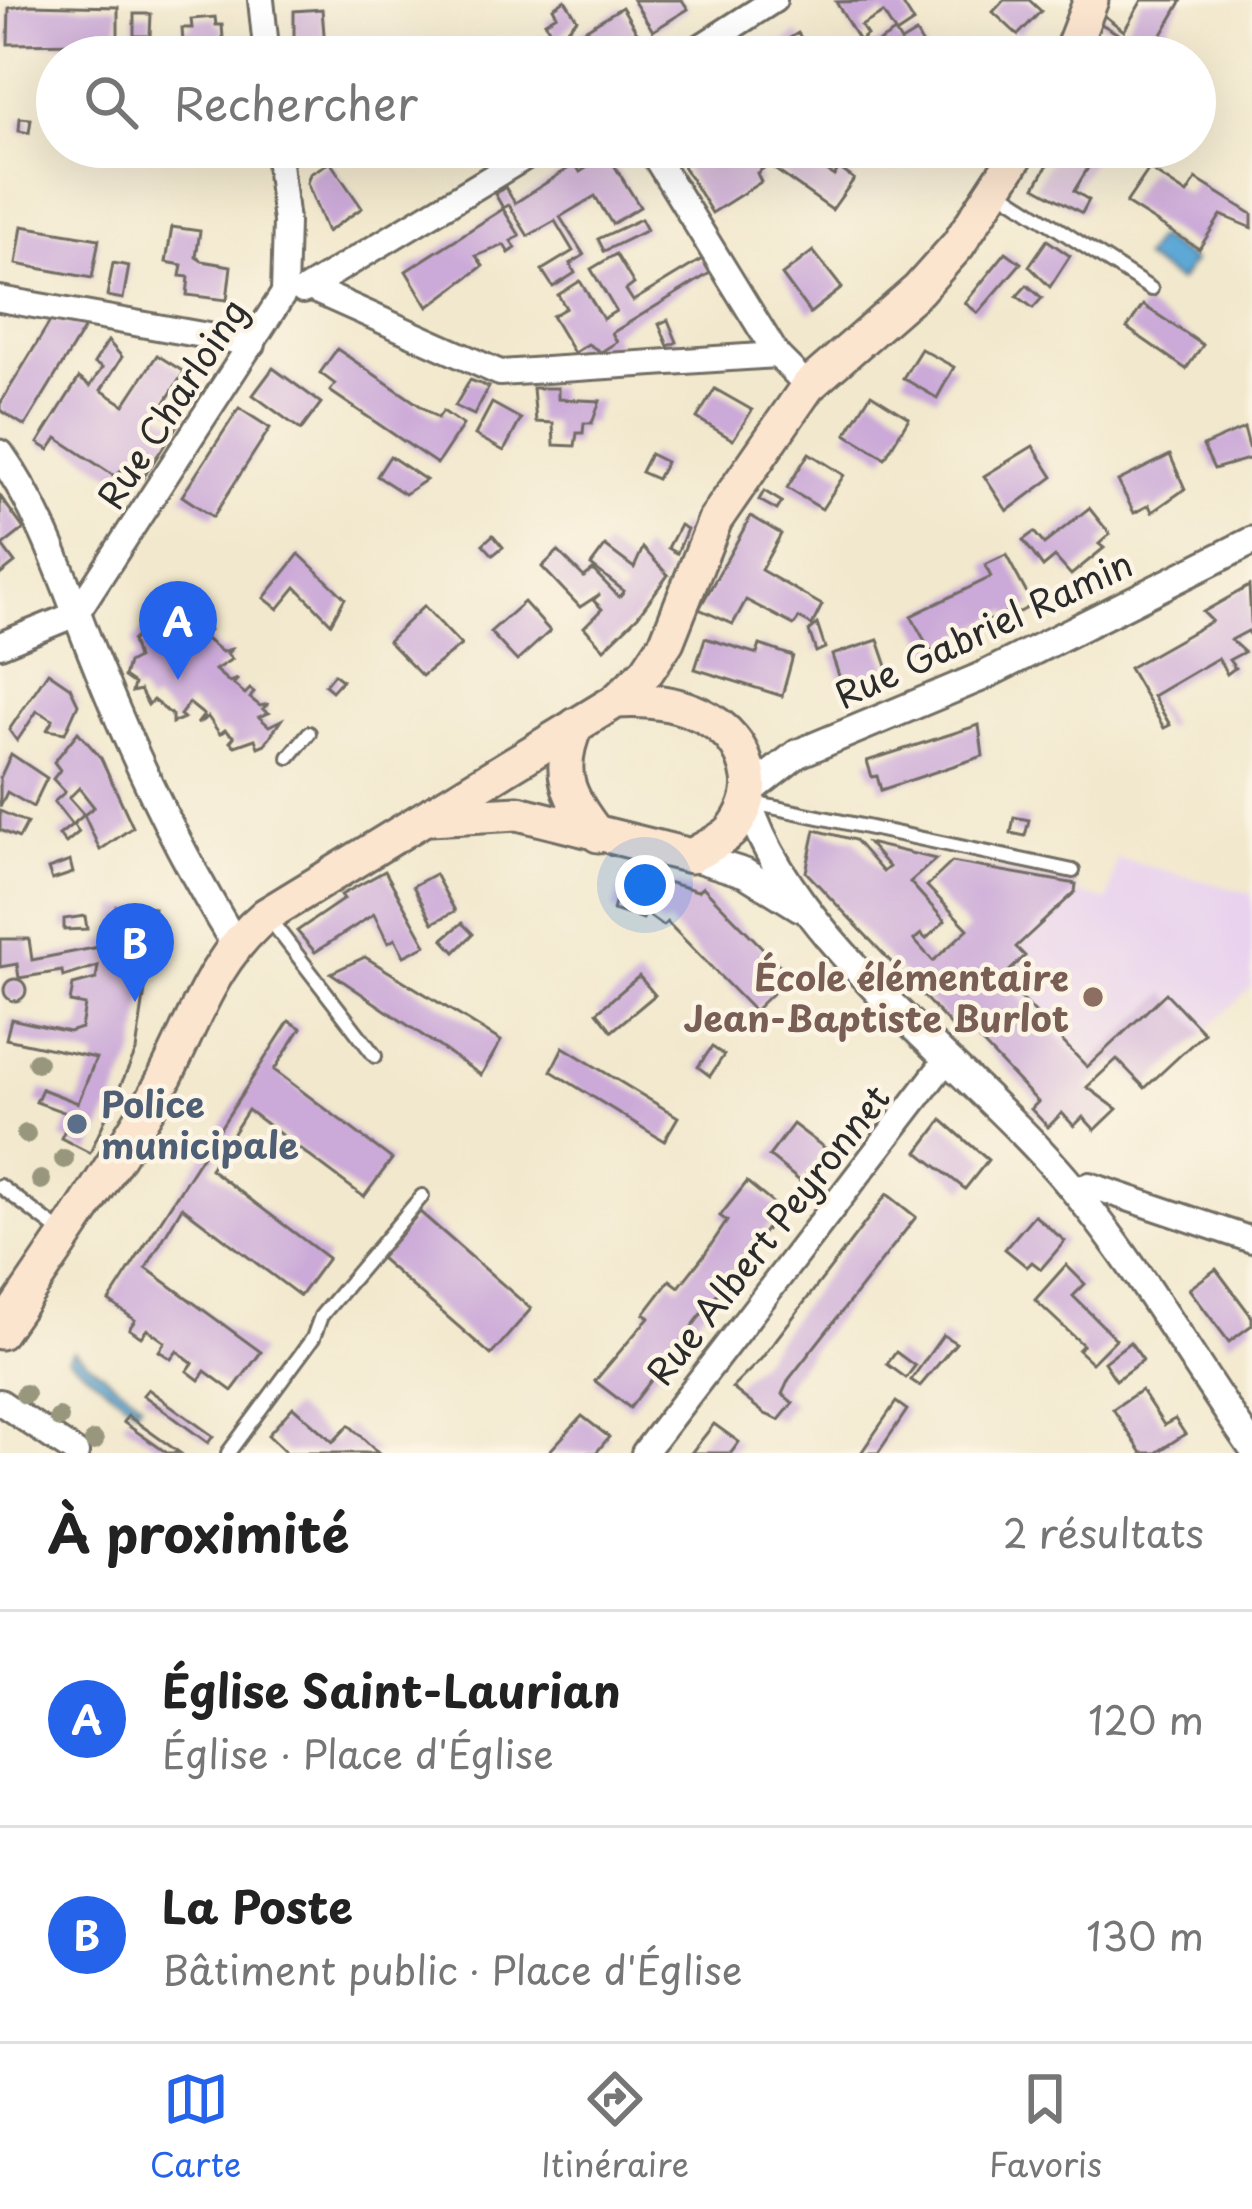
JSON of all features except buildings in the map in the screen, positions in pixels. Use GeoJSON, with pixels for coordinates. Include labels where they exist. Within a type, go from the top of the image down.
{"type":"FeatureCollection","features":[{"type":"Feature","properties":{"kind":"main road"},"geometry":{"type":"LineString","coordinates":[[1077,36],[1091,0]]}},
{"type":"Feature","properties":{"kind":"main road"},"geometry":{"type":"LineString","coordinates":[[0,1332],[168,1074],[217,965],[234,942],[266,915],[616,701],[647,671],[667,641],[715,520],[808,386],[918,290],[1010,168]]}},
{"type":"Feature","properties":{"kind":"main road"},"geometry":{"type":"LineString","coordinates":[[430,818],[518,813],[691,856],[730,832],[749,796],[746,757],[723,727],[701,713],[649,698],[616,701]]}},
{"type":"Feature","properties":{"kind":"main road"},"geometry":{"type":"LineString","coordinates":[[577,725],[566,749],[564,774],[570,799],[598,835]]}},
{"type":"Feature","properties":{"kind":"street"},"geometry":{"type":"LineString","coordinates":[[261,0],[265,36]]}},
{"type":"Feature","properties":{"kind":"street"},"geometry":{"type":"LineString","coordinates":[[718,36],[774,0]]}},
{"type":"Feature","properties":{"kind":"street","name":"Rue Charloing"},"geometry":{"type":"LineString","coordinates":[[76,614],[284,293],[286,222],[280,168]]}},
{"type":"Feature","properties":{"kind":"street"},"geometry":{"type":"LineString","coordinates":[[284,293],[312,290],[508,168]]}},
{"type":"Feature","properties":{"kind":"street"},"geometry":{"type":"LineString","coordinates":[[663,168],[777,355],[808,386]]}},
{"type":"Feature","properties":{"kind":"street"},"geometry":{"type":"LineString","coordinates":[[312,290],[500,373],[777,355]]}},
{"type":"Feature","properties":{"kind":"street"},"geometry":{"type":"LineString","coordinates":[[0,299],[253,344]]}},
{"type":"Feature","properties":{"kind":"street"},"geometry":{"type":"LineString","coordinates":[[0,454],[51,540],[76,614],[193,876],[234,942]]}},
{"type":"Feature","properties":{"kind":"street","name":"Rue Gabriel Ramin"},"geometry":{"type":"LineString","coordinates":[[749,796],[797,754],[981,677],[1252,541]]}},
{"type":"Feature","properties":{"kind":"street"},"geometry":{"type":"LineString","coordinates":[[0,645],[76,614]]}},
{"type":"Feature","properties":{"kind":"street"},"geometry":{"type":"LineString","coordinates":[[749,796],[764,849],[809,912],[1075,1190],[1252,1447]]}},
{"type":"Feature","properties":{"kind":"street"},"geometry":{"type":"LineString","coordinates":[[691,856],[745,873],[809,912]]}},
{"type":"Feature","properties":{"kind":"street","name":"Rue Albert Peyronnet"},"geometry":{"type":"LineString","coordinates":[[644,1453],[947,1059]]}},
{"type":"Feature","properties":{"kind":"street"},"geometry":{"type":"LineString","coordinates":[[1075,1190],[1088,1185],[1252,1240]]}},
{"type":"Feature","properties":{"kind":"street"},"geometry":{"type":"LineString","coordinates":[[0,1402],[76,1453]]}},
{"type":"Feature","properties":{"kind":"lane"},"geometry":{"type":"LineString","coordinates":[[998,190],[1151,289]]}},
{"type":"Feature","properties":{"kind":"lane"},"geometry":{"type":"LineString","coordinates":[[289,757],[310,733]]}},
{"type":"Feature","properties":{"kind":"lane"},"geometry":{"type":"LineString","coordinates":[[749,796],[1073,871]]}},
{"type":"Feature","properties":{"kind":"lane"},"geometry":{"type":"LineString","coordinates":[[266,915],[375,1057]]}},
{"type":"Feature","properties":{"kind":"lane"},"geometry":{"type":"LineString","coordinates":[[0,1186],[66,1236]]}},
{"type":"Feature","properties":{"kind":"lane"},"geometry":{"type":"LineString","coordinates":[[228,1453],[313,1338],[321,1316],[422,1196]]}},
{"type":"Feature","properties":{"kind":"shaded area","name":"École élémentaire Jean-Baptiste Burlot"},"geometry":{"type":"Polygon","coordinates":[[[1117,858],[1252,894],[1252,987],[1145,1088],[1116,1059],[1088,1087],[1117,1109],[1095,1130],[1083,1118],[1074,1126],[1062,1113],[1048,1127],[1031,1109],[1038,1101],[967,1028],[985,977],[1075,892],[1108,901],[1117,858]]]}},
{"type":"Feature","properties":{"kind":"water"},"geometry":{"type":"Polygon","coordinates":[[[1157,237],[1193,261],[1179,282],[1143,258],[1157,237]]]}},
{"type":"Feature","properties":{"kind":"water"},"geometry":{"type":"Polygon","coordinates":[[[73,1351],[141,1403],[136,1409],[68,1358],[73,1351]]]}},
{"type":"Feature","properties":{"kind":"place","name":"Église Saint-Laurian"},"geometry":{"type":"Point","coordinates":[178,680]}},
{"type":"Feature","properties":{"kind":"place","name":"École élémentaire Jean-Baptiste Burlot"},"geometry":{"type":"Point","coordinates":[1093,997]}},
{"type":"Feature","properties":{"kind":"place","name":"La Poste"},"geometry":{"type":"Point","coordinates":[135,1002]}},
{"type":"Feature","properties":{"kind":"place","name":"Police municipale"},"geometry":{"type":"Point","coordinates":[77,1124]}}]}
